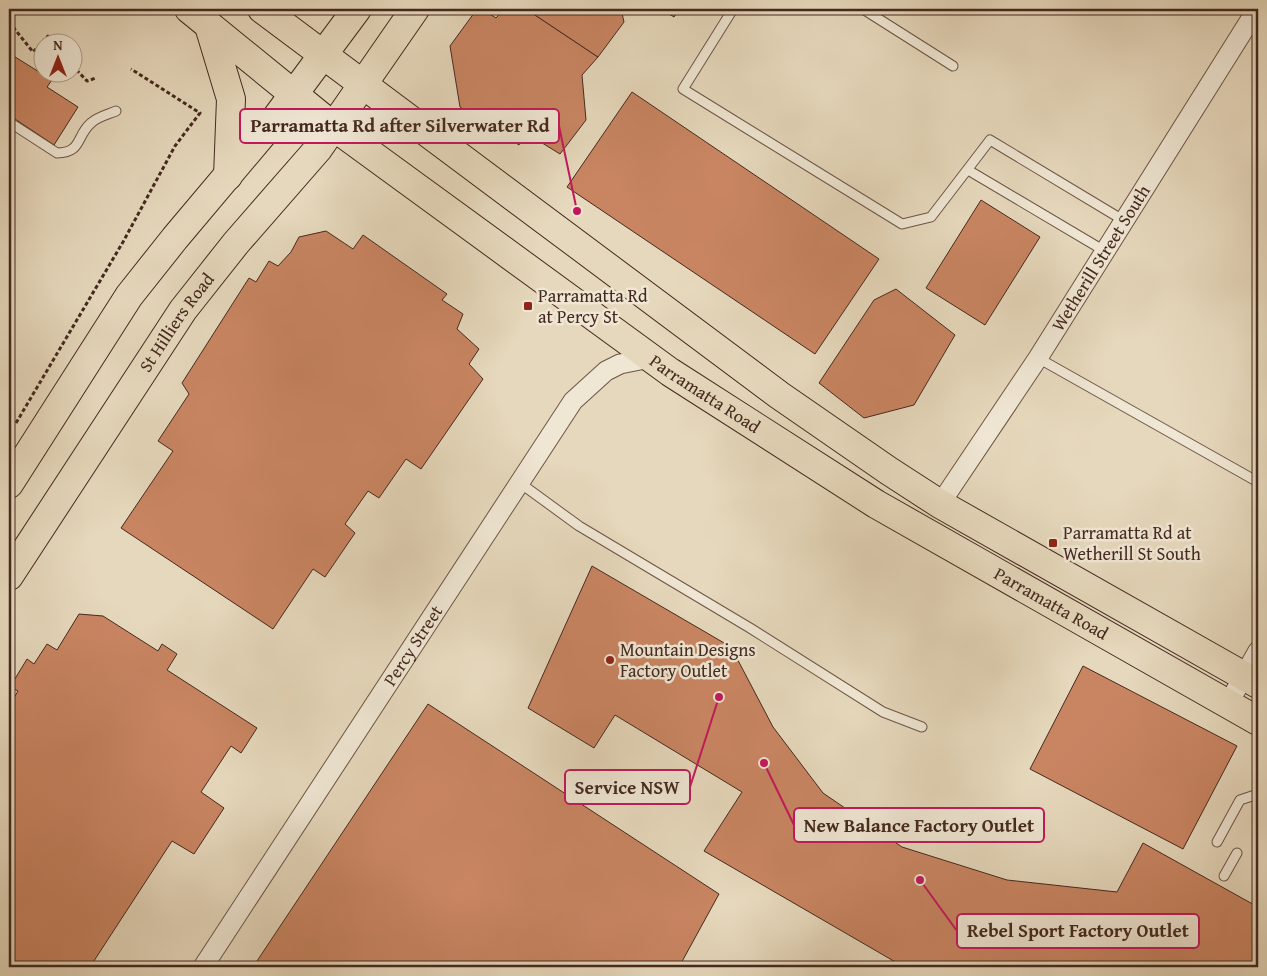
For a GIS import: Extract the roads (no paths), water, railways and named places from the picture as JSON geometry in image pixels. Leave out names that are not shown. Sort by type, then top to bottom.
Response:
[{"type":"highway","name":"Parramatta Road","points":[[262,9],[779,395],[940,504],[1251,680]]},
{"type":"highway","points":[[9,484],[129,296],[294,94],[324,56],[356,9]]},
{"type":"highway","name":"St Hilliers Road","points":[[9,576],[183,310],[334,127],[416,9]]},
{"type":"highway","name":"Parramatta Road","points":[[199,17],[334,127],[650,358],[734,414],[876,504],[1258,720]]},
{"type":"highway","points":[[199,17],[231,99],[228,176]]},
{"type":"street","name":"Wetherill Street South","points":[[940,504],[1038,358],[1103,250],[1256,16]]},
{"type":"street","name":"Percy Street","points":[[203,967],[573,401],[612,368],[650,358]]},
{"type":"street","points":[[1228,704],[1251,680],[1258,651]]},
{"type":"lane","points":[[733,9],[683,89],[902,224],[931,218],[990,140],[1123,220]]},
{"type":"lane","points":[[863,9],[954,66]]},
{"type":"lane","points":[[9,122],[57,153],[66,153],[73,150],[91,123],[116,111]]},
{"type":"lane","points":[[968,170],[1103,250]]},
{"type":"lane","points":[[1038,358],[1258,482]]},
{"type":"lane","points":[[520,483],[579,526],[750,628],[883,712],[922,727]]},
{"type":"lane","points":[[1217,842],[1240,800],[1258,794]]},
{"type":"lane","points":[[1224,876],[1237,853]]},
{"type":"place","name":"Parramatta Rd after Silverwater Rd","points":[[577,211]]},
{"type":"place","name":"Parramatta Rd at Percy St","points":[[528,306]]},
{"type":"place","name":"Parramatta Rd at Wetherill St South","points":[[1053,543]]},
{"type":"place","name":"Mountain Designs Factory Outlet","points":[[610,660]]},
{"type":"place","name":"Service NSW","points":[[719,697]]},
{"type":"place","name":"New Balance Factory Outlet","points":[[764,763]]},
{"type":"place","name":"Rebel Sport Factory Outlet","points":[[920,880]]}]
